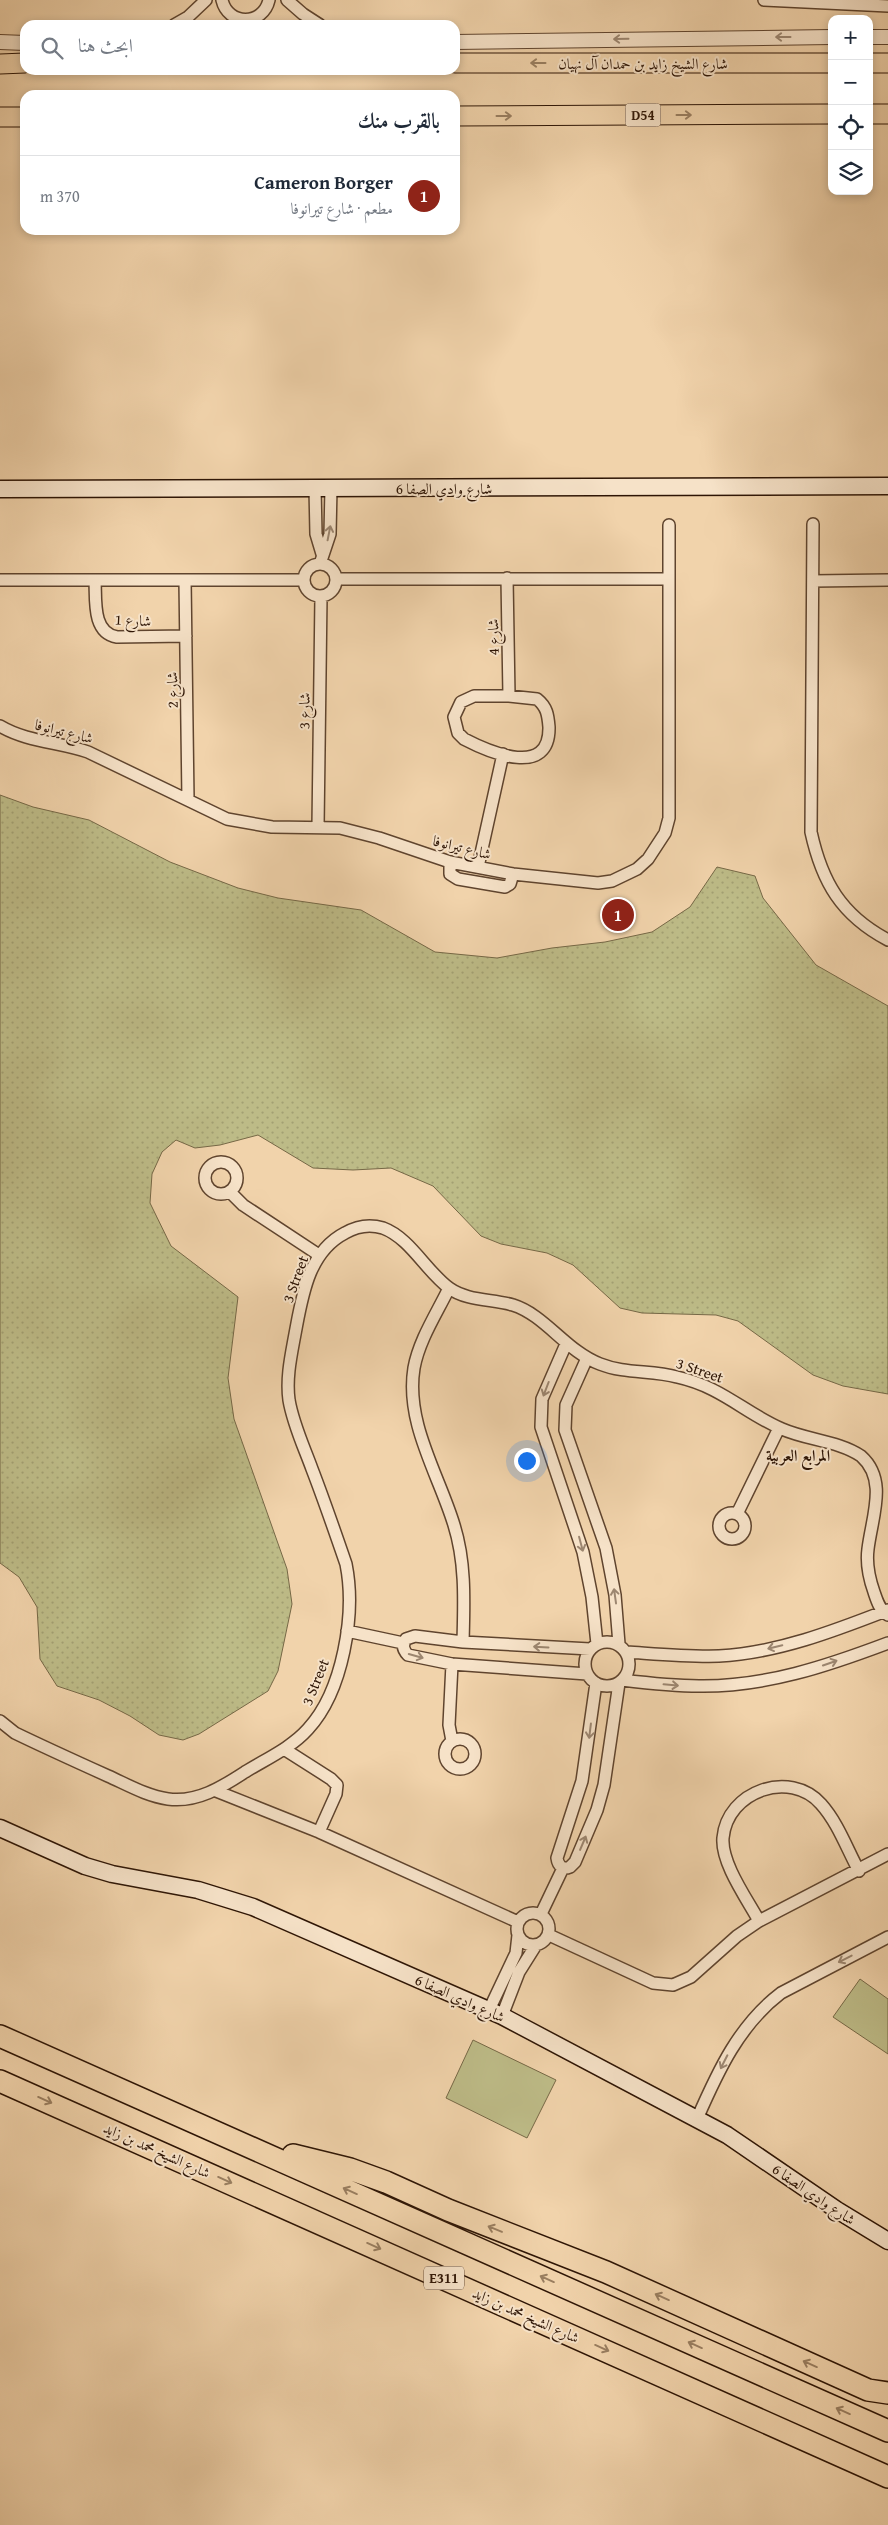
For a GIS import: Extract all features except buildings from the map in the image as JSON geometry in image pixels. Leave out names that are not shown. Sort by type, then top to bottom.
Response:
[{"type":"highway","name":"E311","points":[[0,2036],[888,2431]]},
{"type":"highway","name":"شارع الشيخ محمد بن زايد","points":[[0,2080],[888,2477]]},
{"type":"highway","points":[[237,2141],[350,2169],[374,2178],[448,2210],[606,2272],[868,2390],[888,2393]]},
{"type":"main road","name":"شارع الشيخ زايد بن حمدان آل نهيان","points":[[460,63],[828,63]]},
{"type":"main road","points":[[873,63],[888,63]]},
{"type":"main road","points":[[0,64],[20,64]]},
{"type":"main road","name":"D54","points":[[460,116],[828,114]]},
{"type":"main road","points":[[873,114],[888,114]]},
{"type":"main road","points":[[0,117],[20,117]]},
{"type":"main road","name":"شارع وادي الصفا 6","points":[[0,489],[888,486]]},
{"type":"main road","name":"شارع وادي الصفا 6","points":[[0,1828],[94,1869],[198,1890],[253,1906],[496,2013],[697,2119],[747,2148],[821,2200],[888,2241]]},
{"type":"street","points":[[183,20],[206,0]]},
{"type":"street","points":[[222,0],[229,14],[244,20],[259,16],[266,8],[269,0]]},
{"type":"street","points":[[287,0],[312,20]]},
{"type":"street","points":[[764,0],[888,6]]},
{"type":"street","points":[[460,42],[828,37]]},
{"type":"street","points":[[873,37],[888,37]]},
{"type":"street","points":[[460,38],[484,42]]},
{"type":"street","points":[[0,42],[20,43]]},
{"type":"street","points":[[303,580],[308,592],[321,596],[332,590],[336,579],[331,568],[320,555],[315,488]]},
{"type":"street","points":[[303,580],[310,567],[320,555],[330,534],[331,488]]},
{"type":"street","points":[[316,510],[331,510]]},
{"type":"street","points":[[813,524],[811,832],[817,861],[830,889],[848,913],[888,940]]},
{"type":"street","name":"شارع تيرانوفا","points":[[0,726],[24,737],[70,746],[88,752],[227,819],[249,824],[287,827],[318,826],[362,833],[450,862],[513,874],[598,884],[612,881],[637,869],[658,847],[665,833],[670,803],[669,525]]},
{"type":"street","name":"شارع 4","points":[[506,578],[509,696]]},
{"type":"street","points":[[336,579],[668,579]]},
{"type":"street","points":[[0,580],[303,580]]},
{"type":"street","name":"شارع 1","points":[[95,580],[98,620],[106,634],[117,637],[186,636]]},
{"type":"street","name":"شارع 2","points":[[185,580],[188,800]]},
{"type":"street","points":[[813,581],[888,580]]},
{"type":"street","name":"شارع 3","points":[[318,826],[321,596]]},
{"type":"street","points":[[531,697],[542,704],[548,716],[549,738],[544,751],[532,757],[503,754],[464,739],[458,733],[454,716],[456,708],[466,698],[531,697]]},
{"type":"street","points":[[478,867],[503,754]]},
{"type":"street","points":[[450,862],[450,874],[458,879],[505,887],[512,882],[513,874]]},
{"type":"street","points":[[230,1192],[243,1205],[319,1255]]},
{"type":"street","name":"3 Street","points":[[0,1721],[15,1733],[155,1797],[170,1800],[187,1799],[216,1791],[284,1749],[308,1729],[324,1705],[337,1670],[347,1631],[351,1598],[346,1564],[292,1412],[288,1384],[302,1300],[310,1273],[319,1255],[338,1236],[364,1226],[374,1226],[394,1234],[449,1288],[466,1296],[513,1305],[525,1311],[566,1344],[587,1358],[617,1369],[654,1372],[698,1382],[719,1391],[779,1428],[849,1450],[867,1461],[874,1469],[878,1478],[880,1497],[870,1535],[867,1567],[886,1613]]},
{"type":"street","points":[[449,1288],[416,1357],[414,1384],[416,1412],[424,1446],[459,1542],[464,1580],[463,1642]]},
{"type":"street","points":[[566,1344],[542,1399],[541,1427],[583,1552],[592,1597],[593,1646],[585,1661],[587,1674],[596,1683],[607,1686],[620,1682],[700,1686],[764,1681],[820,1667],[887,1644]]},
{"type":"street","points":[[563,1868],[570,1867],[576,1862],[599,1804],[609,1760],[620,1682],[630,1666],[623,1648],[606,1548],[565,1430],[566,1405],[587,1358]]},
{"type":"street","points":[[737,1514],[779,1428]]},
{"type":"street","points":[[403,1643],[406,1639],[415,1636],[463,1642],[593,1646],[604,1641],[623,1648],[697,1656],[743,1653],[812,1638],[886,1613]]},
{"type":"street","points":[[347,1631],[403,1643]]},
{"type":"street","points":[[403,1643],[405,1652],[408,1655],[452,1664],[587,1674]]},
{"type":"street","points":[[452,1664],[449,1725],[452,1741]]},
{"type":"street","points":[[563,1868],[560,1866],[557,1858],[584,1769],[596,1683]]},
{"type":"street","points":[[284,1749],[331,1779],[337,1785],[336,1794],[319,1832]]},
{"type":"street","points":[[759,1921],[731,1869],[726,1857],[723,1838],[728,1820],[738,1805],[752,1794],[769,1787],[788,1787],[806,1793],[821,1804],[859,1871]]},
{"type":"street","points":[[216,1791],[319,1832],[518,1922]]},
{"type":"street","points":[[549,1935],[653,1983],[673,1985],[691,1977],[737,1936],[759,1921],[859,1871],[888,1854]]},
{"type":"street","points":[[541,1914],[563,1868]]},
{"type":"street","points":[[496,2013],[500,1988],[519,1961],[549,1935],[550,1925],[541,1914],[530,1912],[518,1922]]},
{"type":"street","points":[[496,2013],[512,1994],[519,1961],[518,1922]]},
{"type":"street","points":[[518,1935],[526,1943],[536,1945]]},
{"type":"street","points":[[697,2119],[731,2048],[752,2018],[766,2004],[781,1993],[888,1937]]},
{"type":"street","points":[[500,1988],[512,1994]]},
{"type":"shaded area","points":[[0,795],[33,807],[89,820],[170,862],[238,888],[278,898],[361,910],[435,952],[497,958],[552,948],[605,942],[652,932],[690,907],[717,867],[755,876],[763,898],[816,965],[888,1006],[888,1394],[843,1386],[813,1375],[738,1321],[716,1315],[642,1313],[620,1308],[573,1265],[547,1253],[501,1244],[481,1236],[433,1186],[391,1168],[353,1170],[313,1168],[258,1135],[220,1145],[195,1148],[176,1140],[162,1152],[152,1174],[150,1203],[171,1246],[238,1297],[228,1378],[234,1419],[287,1569],[292,1604],[278,1671],[268,1691],[199,1734],[183,1740],[159,1735],[130,1716],[99,1700],[57,1686],[40,1659],[37,1607],[19,1577],[0,1563]]},
{"type":"shaded area","points":[[860,1979],[888,1999],[888,2054],[833,2017]]},
{"type":"shaded area","points":[[473,2040],[556,2080],[527,2138],[446,2098]]},
{"type":"place","name":"Cameron Borger","points":[[618,915]]},
{"type":"district","name":"المرابع العربية","points":[[798,1455]]}]
